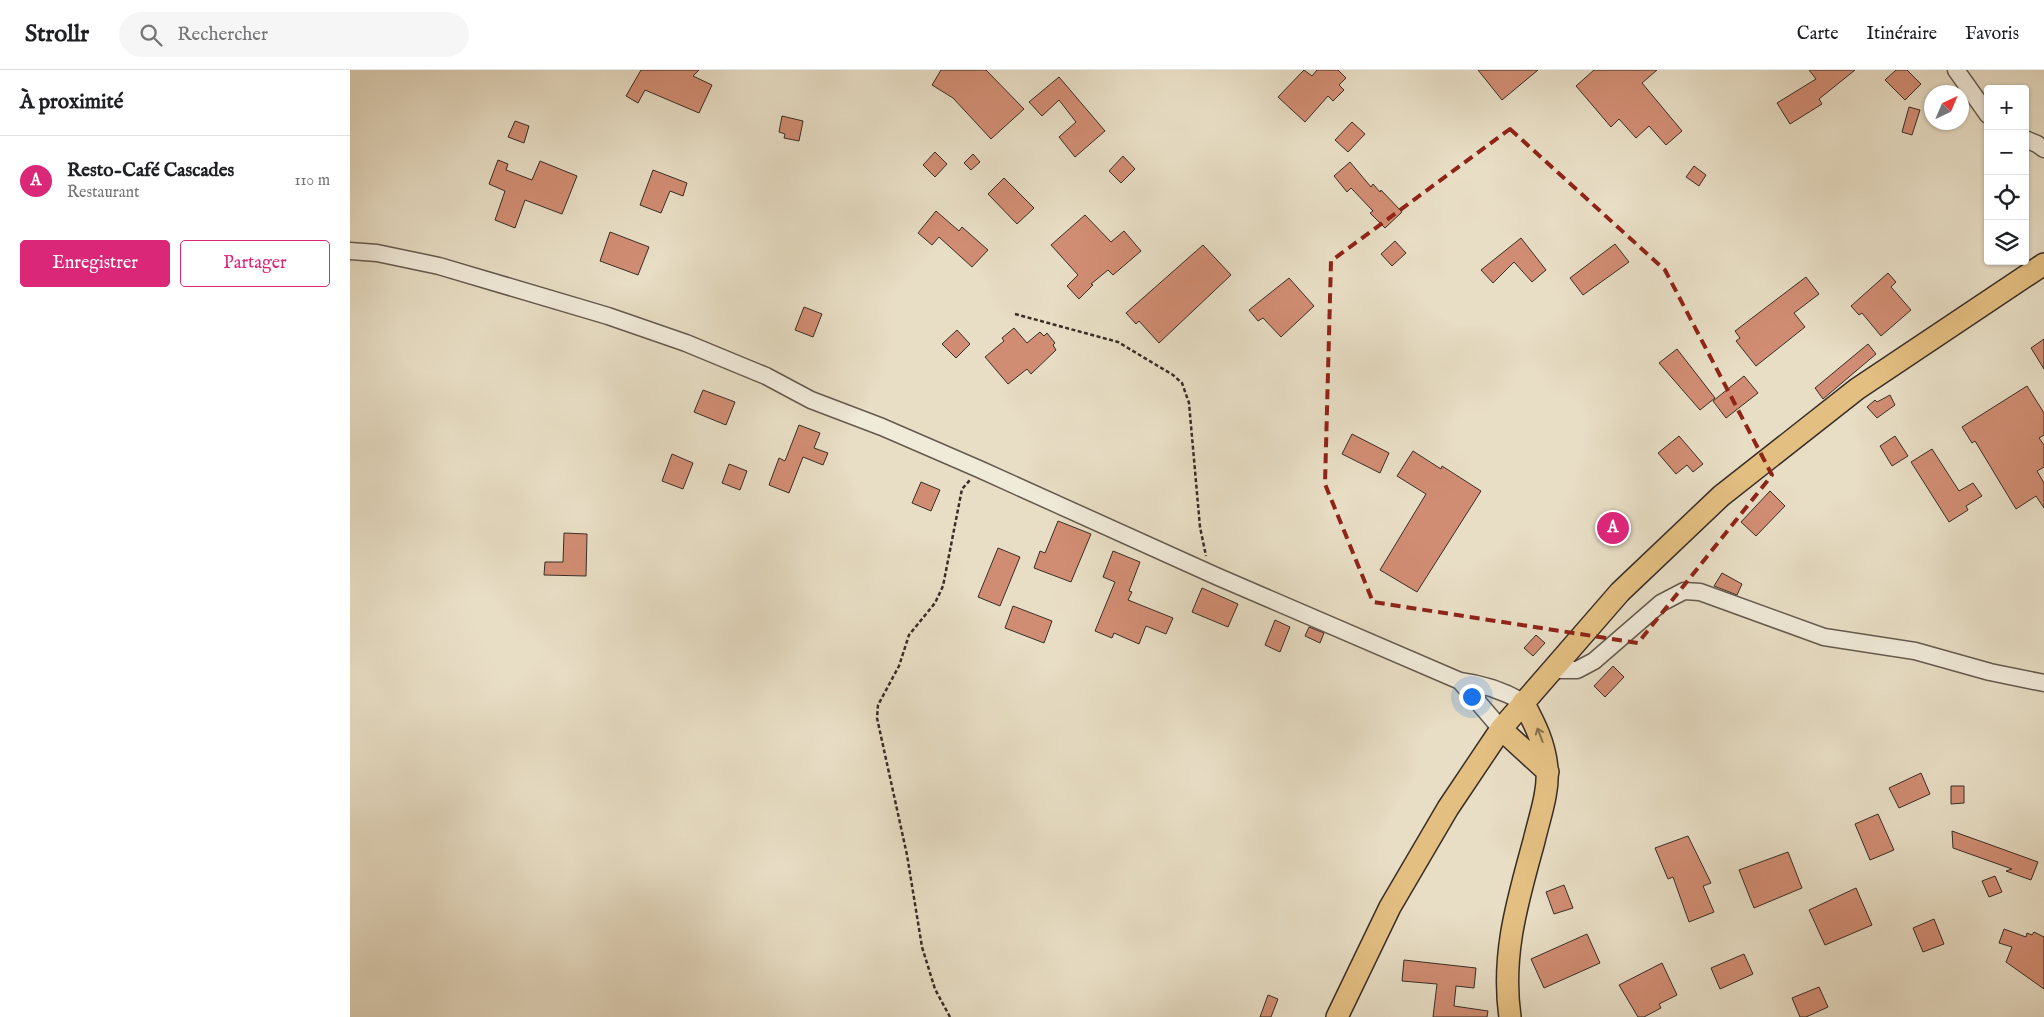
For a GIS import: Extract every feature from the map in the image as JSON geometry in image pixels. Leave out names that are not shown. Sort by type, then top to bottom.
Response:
[{"type":"main road","points":[[1337,1017],[1390,907],[1448,808],[1501,729],[1620,592],[1721,496],[1857,389],[2044,264]]},
{"type":"main road","points":[[1510,1017],[1508,965],[1512,923],[1543,806],[1548,772],[1544,748],[1535,724],[1523,702]]},
{"type":"main road","points":[[1501,729],[1548,772]]},
{"type":"street","points":[[1956,70],[1984,109]]},
{"type":"street","points":[[2029,141],[2044,149]]},
{"type":"street","points":[[350,251],[377,253],[439,266],[608,316],[686,343],[766,376],[811,400],[882,427],[1216,576],[1460,681],[1483,684],[1504,691],[1523,702]]},
{"type":"street","points":[[1553,670],[1577,670],[1594,661],[1661,603],[1684,591],[1700,592],[1824,637],[1915,651],[1990,672],[2044,683]]},
{"type":"street","points":[[1460,681],[1501,729]]},
{"type":"path","points":[[1015,314],[1118,342],[1173,375],[1182,383],[1189,403],[1200,527],[1205,555],[1216,576]]},
{"type":"path","points":[[950,1017],[935,989],[922,947],[907,855],[877,711],[878,705],[899,666],[909,635],[935,603],[943,586],[962,489],[979,469]]},
{"type":"highlighted area","points":[[1510,129],[1665,270],[1772,475],[1638,643],[1373,602],[1325,484],[1331,261]]},
{"type":"building","points":[[641,70],[699,70],[693,76],[712,85],[699,113],[645,90],[638,103],[626,96]]},
{"type":"building","points":[[941,70],[986,70],[1024,109],[991,139],[953,98],[932,85]]},
{"type":"building","points":[[1304,70],[1312,76],[1317,70],[1338,70],[1346,78],[1339,85],[1344,90],[1333,101],[1328,96],[1305,122],[1278,97]]},
{"type":"building","points":[[1478,70],[1538,70],[1502,100]]},
{"type":"building","points":[[1594,70],[1657,70],[1642,83],[1682,131],[1666,145],[1649,126],[1636,138],[1619,119],[1611,127],[1576,86]]},
{"type":"building","points":[[1809,70],[1855,70],[1819,99],[1822,104],[1790,124],[1777,103],[1816,79]]},
{"type":"building","points":[[1896,70],[1907,70],[1921,84],[1905,100],[1885,80]]},
{"type":"building","points":[[1059,77],[1105,131],[1075,157],[1059,137],[1076,122],[1059,100],[1042,116],[1029,102]]},
{"type":"building","points":[[1909,107],[1920,110],[1912,135],[1902,132]]},
{"type":"building","points":[[782,116],[803,121],[799,141],[784,138],[785,134],[779,132]]},
{"type":"building","points":[[515,121],[529,126],[524,143],[508,137]]},
{"type":"building","points":[[1352,122],[1365,134],[1348,152],[1335,140]]},
{"type":"building","points":[[935,152],[947,164],[935,177],[923,165]]},
{"type":"building","points":[[973,154],[980,162],[971,170],[964,163]]},
{"type":"building","points":[[1123,156],[1135,169],[1121,183],[1109,171]]},
{"type":"building","points":[[498,160],[508,164],[506,170],[532,180],[540,161],[577,176],[562,214],[525,200],[515,228],[495,220],[505,191],[489,184]]},
{"type":"building","points":[[1350,162],[1371,187],[1373,184],[1380,192],[1381,190],[1402,212],[1385,228],[1370,213],[1373,211],[1351,188],[1347,192],[1334,176]]},
{"type":"building","points":[[1694,166],[1706,175],[1699,186],[1686,177]]},
{"type":"building","points":[[653,170],[687,183],[683,196],[670,191],[661,213],[640,205]]},
{"type":"building","points":[[1004,178],[1034,208],[1017,224],[988,194]]},
{"type":"building","points":[[936,211],[959,231],[962,227],[988,250],[972,267],[939,237],[932,245],[918,233]]},
{"type":"building","points":[[1085,215],[1111,242],[1124,231],[1141,251],[1113,275],[1108,270],[1091,284],[1093,285],[1079,299],[1067,286],[1078,275],[1051,245]]},
{"type":"building","points":[[610,232],[649,247],[638,275],[600,261]]},
{"type":"building","points":[[1521,238],[1546,270],[1532,282],[1514,262],[1493,283],[1481,270]]},
{"type":"building","points":[[1395,241],[1406,253],[1392,266],[1381,254]]},
{"type":"building","points":[[1615,244],[1629,262],[1583,295],[1570,278]]},
{"type":"building","points":[[1203,245],[1231,275],[1159,343],[1139,321],[1136,324],[1126,313]]},
{"type":"building","points":[[1888,273],[1896,282],[1891,287],[1911,310],[1881,336],[1862,313],[1859,315],[1851,306]]},
{"type":"building","points":[[1806,277],[1819,294],[1794,313],[1805,327],[1756,366],[1736,341],[1740,338],[1735,331]]},
{"type":"building","points":[[1289,278],[1314,306],[1281,337],[1263,318],[1258,321],[1249,310]]},
{"type":"building","points":[[804,307],[822,314],[813,337],[795,330]]},
{"type":"building","points":[[1014,328],[1027,343],[1040,332],[1044,336],[1047,333],[1055,343],[1053,345],[1056,350],[1031,374],[1027,369],[1008,384],[985,357],[1004,341],[1002,338]]},
{"type":"building","points":[[957,330],[970,344],[956,358],[942,344]]},
{"type":"building","points":[[2044,339],[2044,369],[2031,348]]},
{"type":"building","points":[[1868,344],[1876,354],[1823,399],[1815,388]]},
{"type":"building","points":[[1677,349],[1715,398],[1700,410],[1659,363]]},
{"type":"building","points":[[1744,376],[1758,393],[1726,418],[1713,401]]},
{"type":"building","points":[[2027,386],[2044,413],[2044,435],[2039,438],[2044,445],[2044,467],[2037,471],[2044,483],[2044,508],[2036,496],[2016,509],[1975,441],[1972,443],[1962,427]]},
{"type":"building","points":[[703,390],[735,402],[726,425],[694,412]]},
{"type":"building","points":[[1890,395],[1895,405],[1877,418],[1867,407],[1875,400],[1877,402]]},
{"type":"building","points":[[799,425],[820,433],[814,448],[828,453],[823,465],[803,457],[789,493],[769,485],[779,458],[785,461]]},
{"type":"building","points":[[1352,434],[1389,453],[1380,473],[1342,454]]},
{"type":"building","points":[[1679,436],[1703,464],[1693,472],[1687,465],[1676,474],[1658,453]]},
{"type":"building","points":[[1895,436],[1908,456],[1892,466],[1880,446]]},
{"type":"building","points":[[1932,449],[1959,491],[1973,483],[1982,496],[1966,506],[1968,510],[1949,522],[1911,462]]},
{"type":"building","points":[[1413,451],[1441,469],[1442,466],[1481,491],[1417,592],[1380,570],[1426,494],[1397,476]]},
{"type":"building","points":[[672,454],[693,463],[683,489],[662,481]]},
{"type":"building","points":[[729,464],[747,471],[740,490],[722,483]]},
{"type":"building","points":[[921,482],[940,490],[931,511],[912,503]]},
{"type":"building","points":[[1770,491],[1785,506],[1756,536],[1741,522]]},
{"type":"building","points":[[1058,521],[1091,534],[1071,582],[1034,568],[1040,551],[1045,553]]},
{"type":"building","points":[[564,533],[587,534],[586,576],[544,575],[545,562],[563,562]]},
{"type":"building","points":[[998,548],[1020,557],[1000,606],[978,597]]},
{"type":"building","points":[[1113,551],[1140,562],[1129,591],[1132,592],[1128,600],[1173,618],[1166,634],[1146,626],[1139,644],[1114,633],[1112,638],[1095,631],[1115,582],[1103,577]]},
{"type":"building","points":[[1722,573],[1742,584],[1737,595],[1714,586]]},
{"type":"building","points":[[1202,588],[1238,604],[1228,627],[1192,612]]},
{"type":"building","points":[[1013,606],[1052,621],[1044,643],[1005,628]]},
{"type":"building","points":[[1275,620],[1290,627],[1280,652],[1265,645]]},
{"type":"building","points":[[1309,627],[1324,633],[1320,643],[1305,636]]},
{"type":"building","points":[[1536,635],[1545,643],[1533,656],[1524,648]]},
{"type":"building","points":[[1613,666],[1624,677],[1605,697],[1594,686]]},
{"type":"building","points":[[1921,773],[1930,794],[1899,808],[1889,788]]},
{"type":"building","points":[[1951,786],[1964,786],[1964,803],[1951,804]]},
{"type":"building","points":[[1878,814],[1894,850],[1870,860],[1855,824]]},
{"type":"building","points":[[1952,831],[2038,862],[2031,880],[2006,871],[2012,869],[1953,848]]},
{"type":"building","points":[[1688,836],[1711,883],[1703,886],[1714,912],[1689,922],[1673,877],[1668,879],[1655,848]]},
{"type":"building","points":[[1788,852],[1802,888],[1754,908],[1739,870]]},
{"type":"building","points":[[1995,876],[2002,892],[1989,897],[1982,881]]},
{"type":"building","points":[[1564,885],[1573,908],[1554,914],[1546,892]]},
{"type":"building","points":[[1856,888],[1872,925],[1825,945],[1809,910]]},
{"type":"building","points":[[1934,919],[1944,944],[1923,952],[1913,928]]},
{"type":"building","points":[[2004,929],[2026,937],[2027,933],[2032,935],[2034,932],[2044,937],[2044,989],[2006,962],[2012,947],[1999,943]]},
{"type":"building","points":[[1587,934],[1600,963],[1544,988],[1531,959]]},
{"type":"building","points":[[1744,954],[1753,974],[1720,989],[1711,968]]},
{"type":"building","points":[[1404,960],[1476,968],[1474,988],[1456,986],[1454,1006],[1488,1011],[1487,1017],[1433,1017],[1437,984],[1402,981]]},
{"type":"building","points":[[1662,963],[1677,995],[1659,1004],[1661,1008],[1644,1017],[1638,1017],[1619,985]]},
{"type":"building","points":[[1819,987],[1828,1007],[1806,1017],[1800,1017],[1792,998]]},
{"type":"building","points":[[1268,995],[1278,999],[1271,1017],[1260,1017]]},
{"type":"place","name":"Resto-Café Cascades","points":[[1613,528]]}]
